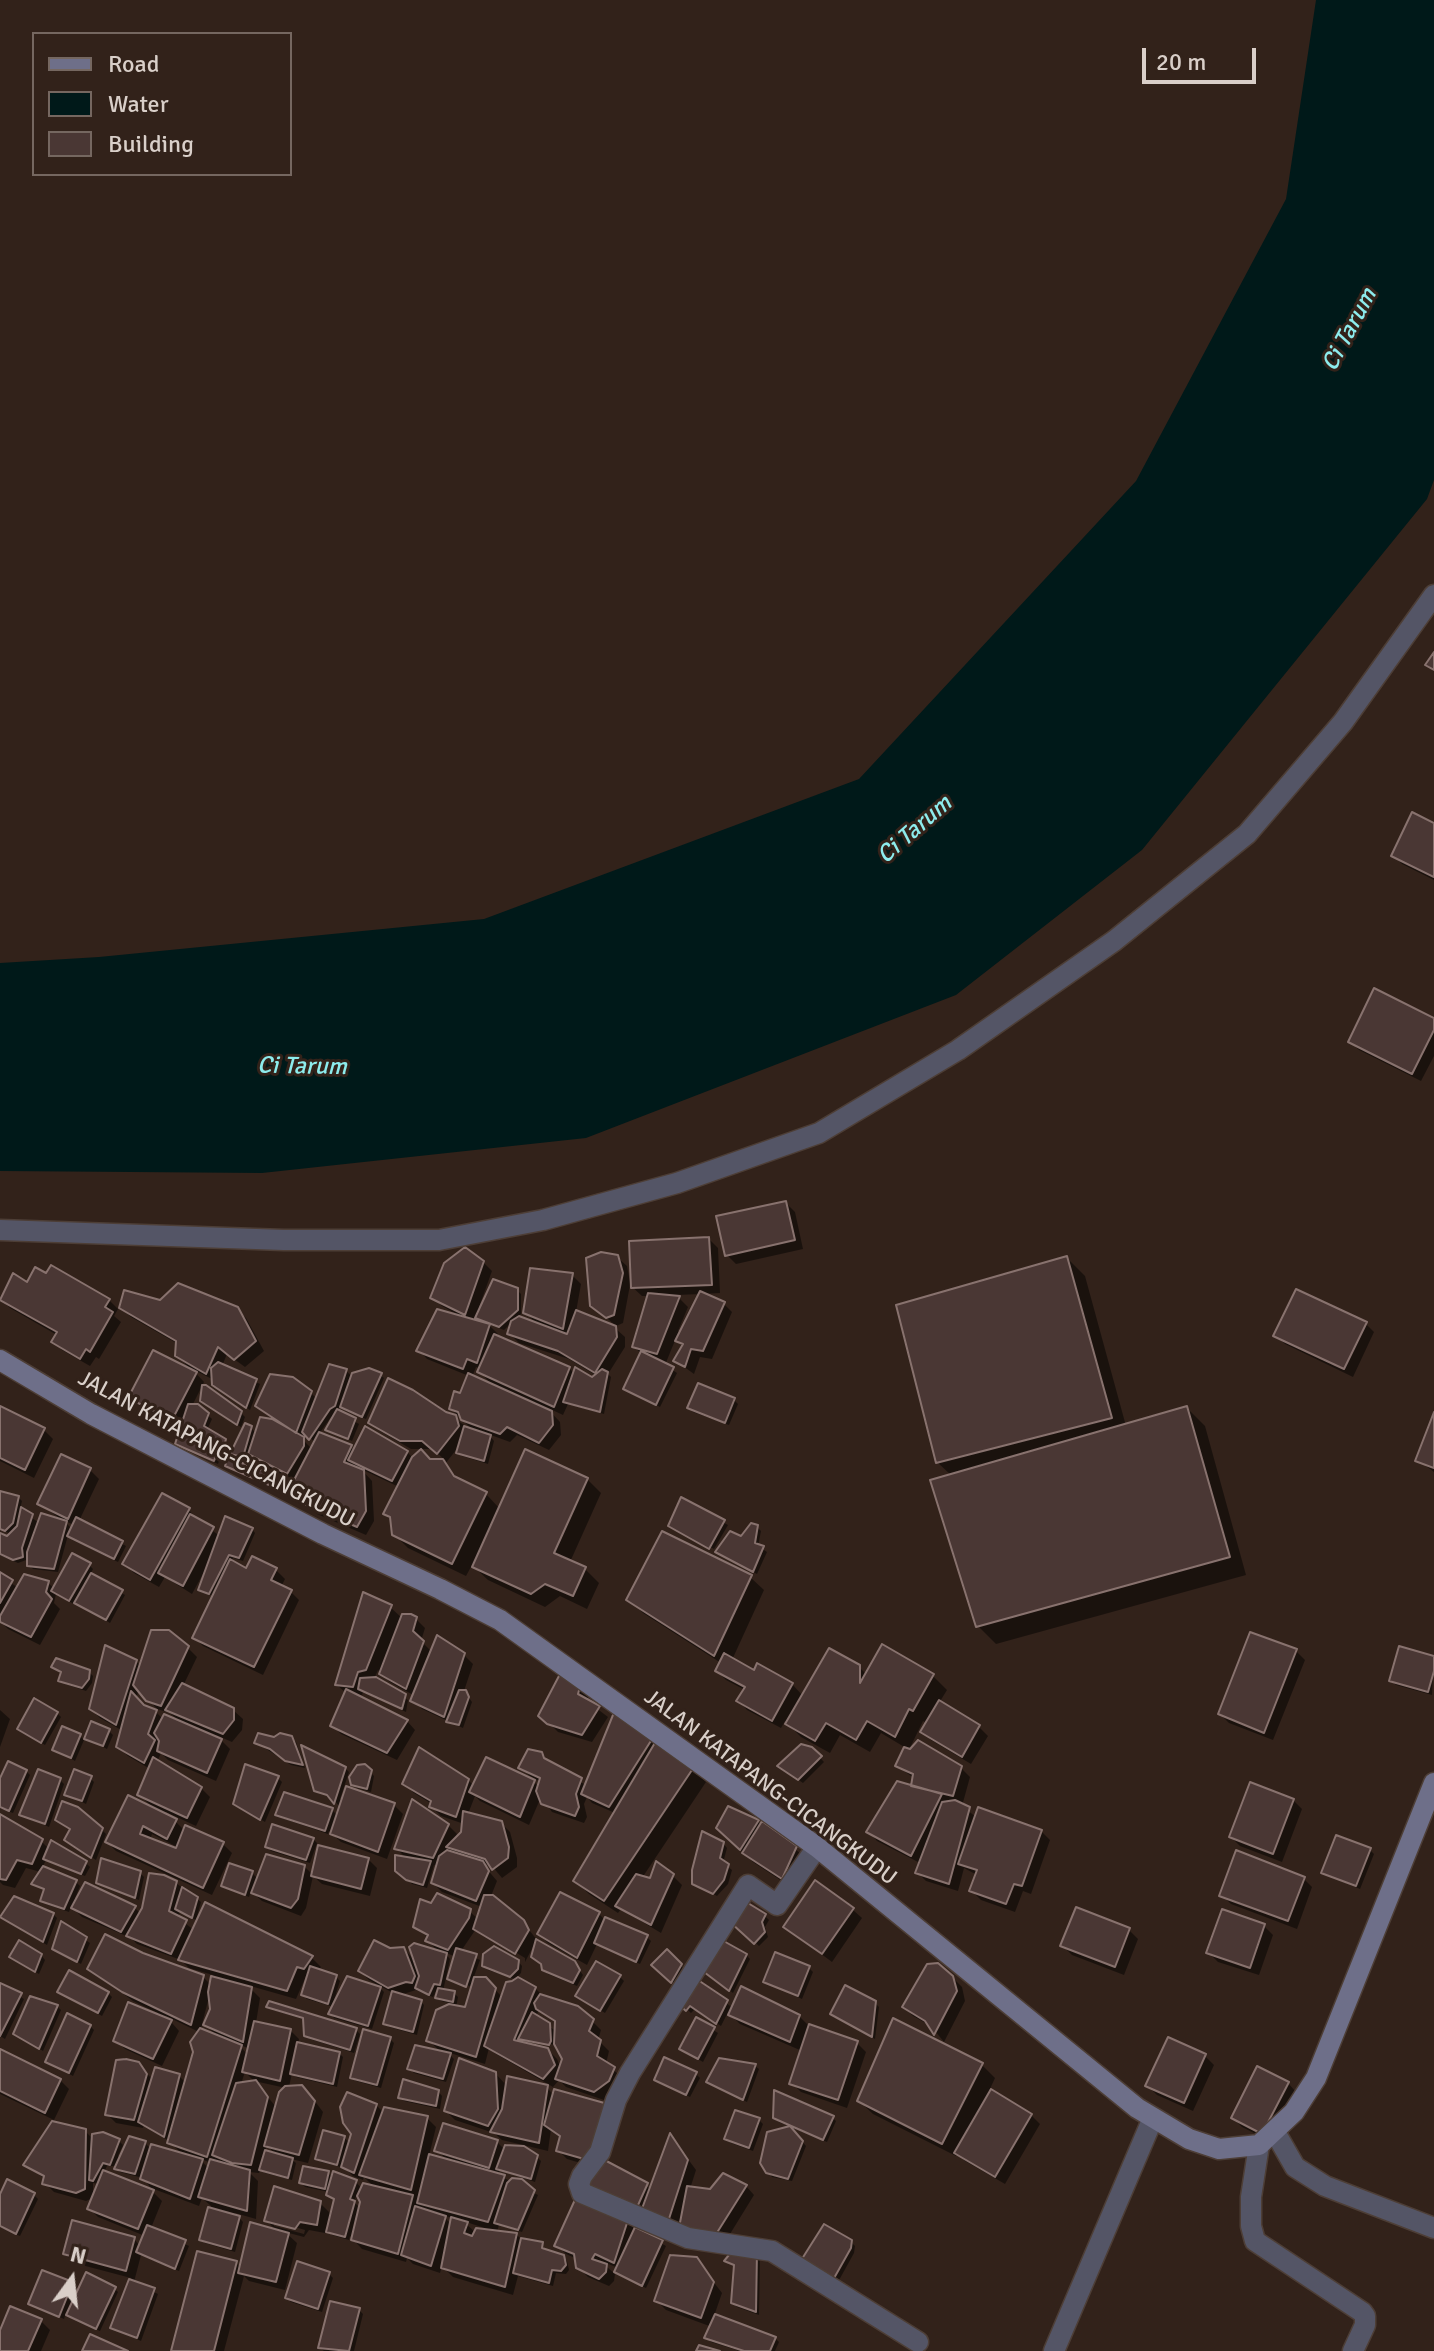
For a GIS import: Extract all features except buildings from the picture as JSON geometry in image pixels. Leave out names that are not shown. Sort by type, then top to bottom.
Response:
[{"type":"street","points":[[0,1230],[284,1240],[439,1240],[543,1220],[677,1183],[819,1133],[971,1041],[1114,941],[1247,834],[1343,722],[1434,595]]},
{"type":"street","name":"JALAN KATAPANG-CICANGKUDU","points":[[0,1360],[91,1414],[323,1534],[500,1620],[817,1847],[1085,2068],[1153,2118],[1189,2139],[1219,2149],[1267,2138]]},
{"type":"street","points":[[1353,2351],[1365,2325],[1365,2316],[1255,2241],[1251,2226],[1251,2197],[1267,2138],[1294,2112],[1316,2078],[1434,1783]]},
{"type":"street","points":[[817,1847],[777,1905],[748,1885],[630,2073],[616,2100],[600,2152],[579,2184],[582,2193],[688,2238],[772,2251],[918,2342]]},
{"type":"street","points":[[1054,2351],[1153,2118]]},
{"type":"street","points":[[1267,2138],[1295,2167],[1325,2186],[1434,2228]]},
{"type":"water","name":"Ci Tarum","points":[[1316,0],[1434,0],[1434,480],[1427,499],[1142,850],[956,995],[586,1138],[262,1173],[0,1171],[0,963],[99,957],[484,919],[859,779],[1136,481],[1286,199]]}]
